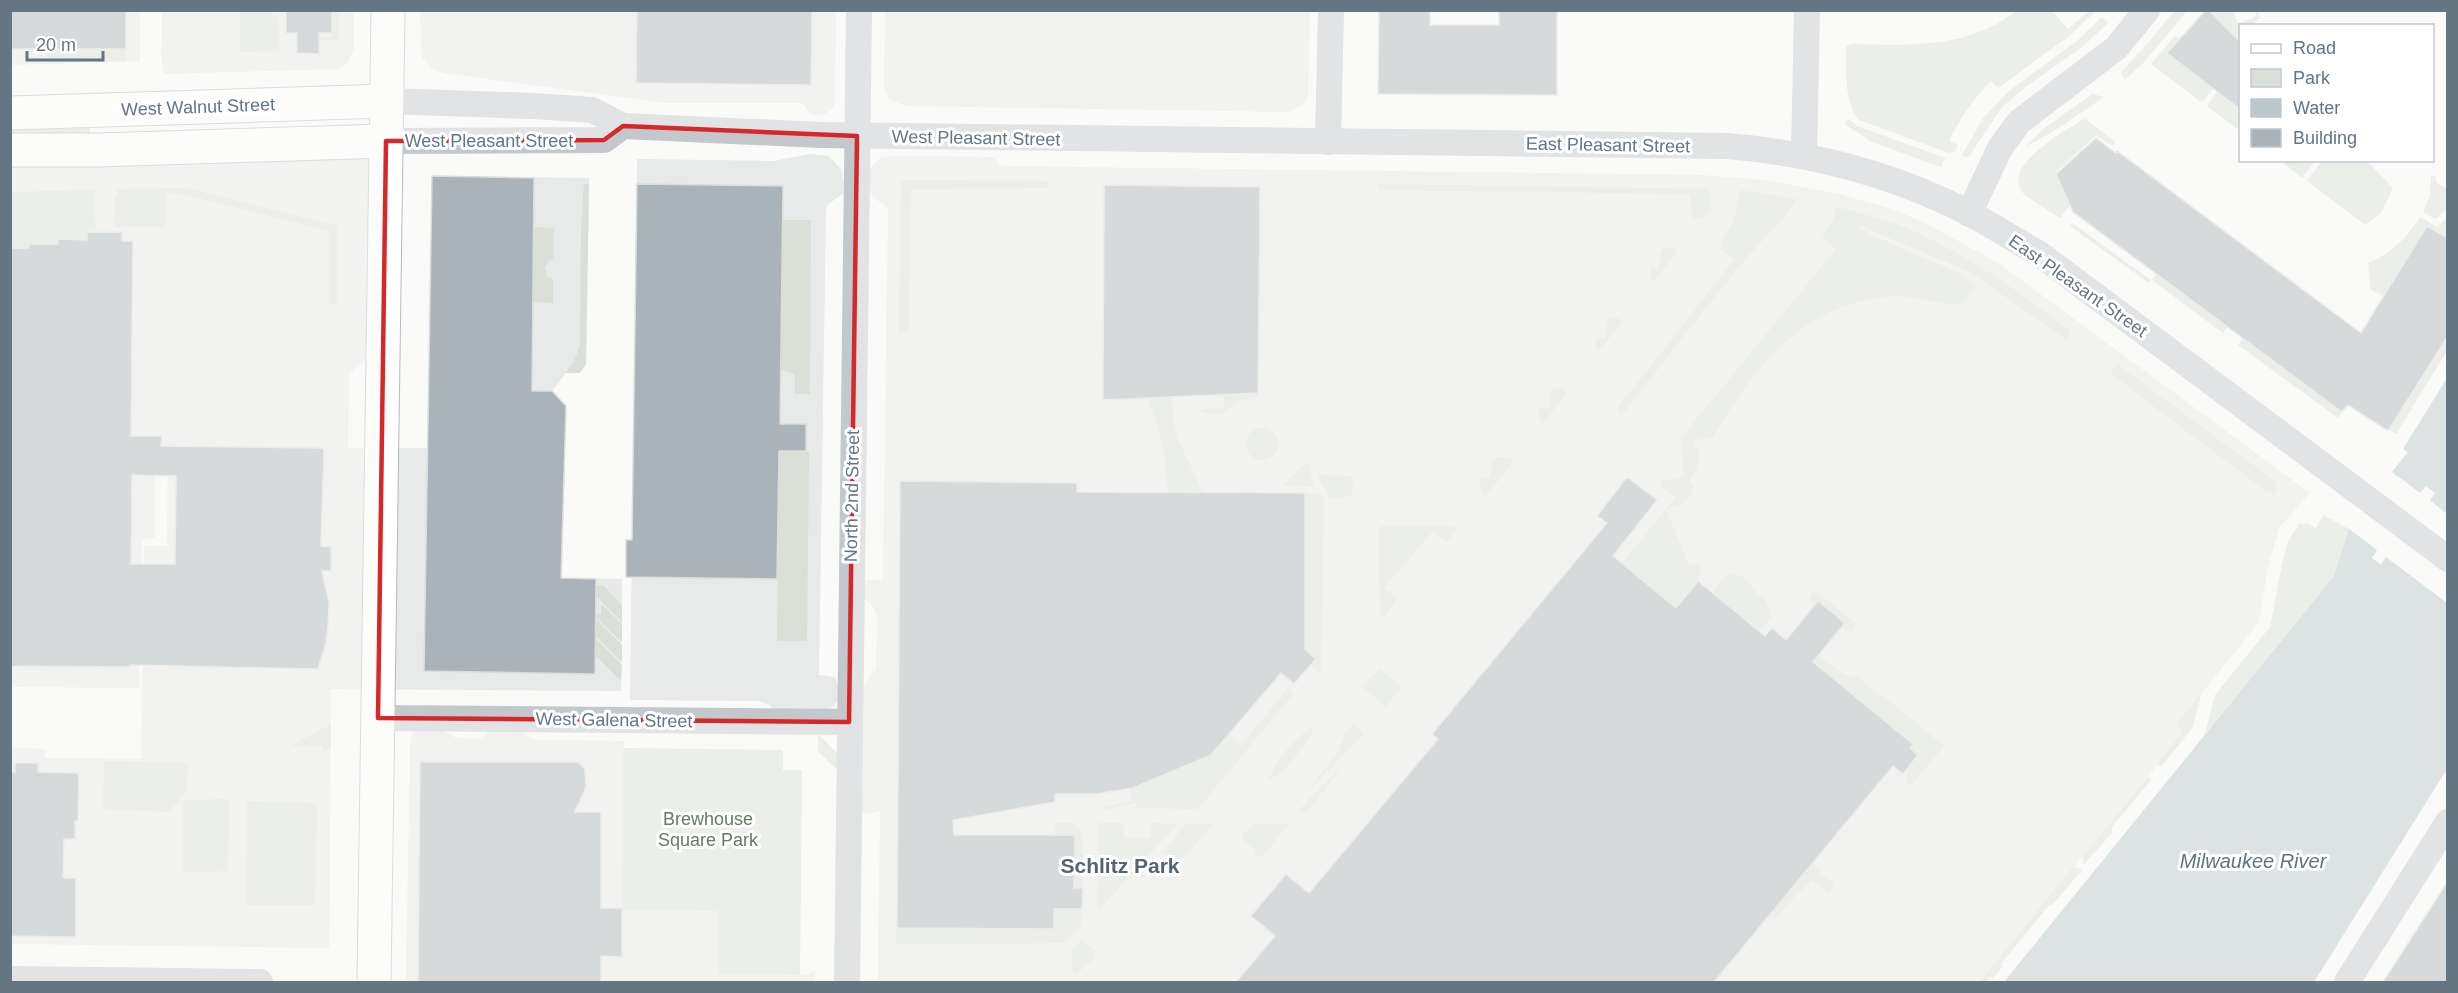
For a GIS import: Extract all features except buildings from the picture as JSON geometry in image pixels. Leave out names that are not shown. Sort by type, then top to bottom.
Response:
[{"type":"main road","points":[[374,982],[388,10]]},
{"type":"main road","name":"West Walnut Street","points":[[10,113],[386,101]]},
{"type":"main road","points":[[10,150],[98,150],[386,141]]},
{"type":"street","name":"North 2nd Street","points":[[847,982],[859,10]]},
{"type":"street","points":[[1328,141],[1331,10]]},
{"type":"street","points":[[1804,155],[1807,10]]},
{"type":"street","points":[[1969,214],[2000,148],[2019,122],[2116,48],[2147,10]]},
{"type":"street","name":"West Pleasant Street","points":[[386,101],[534,105],[592,110],[623,126],[857,136],[1328,141]]},
{"type":"street","name":"West Pleasant Street","points":[[386,141],[604,140],[623,126]]},
{"type":"street","name":"East Pleasant Street","points":[[1328,141],[1727,146],[1804,155],[1882,176],[1920,190],[1969,214],[2041,255],[2448,559]]},
{"type":"street","name":"West Galena Street","points":[[378,718],[849,722]]},
{"type":"street","points":[[2347,982],[2448,822]]},
{"type":"street","points":[[10,979],[260,982]]},
{"type":"highlighted area","points":[[623,126],[857,136],[849,722],[378,718],[386,141],[604,140]]},
{"type":"shaded area","points":[[10,11],[140,11],[140,61],[11,65]]},
{"type":"shaded area","points":[[162,11],[354,11],[354,48],[348,62],[335,69],[165,74],[161,59]]},
{"type":"shaded area","points":[[420,11],[836,11],[835,103],[832,109],[824,115],[811,114],[802,103],[666,103],[444,73],[434,70],[422,58]]},
{"type":"shaded area","points":[[885,11],[1310,11],[1308,98],[1303,105],[1289,112],[905,106],[889,99],[884,86]]},
{"type":"shaded area","points":[[810,154],[829,156],[841,169],[844,184],[843,194],[828,204],[826,208],[819,675],[835,677],[838,686],[838,701],[829,710],[775,710],[759,701],[630,700],[632,549],[626,548],[626,540],[632,540],[637,159],[773,161]]},
{"type":"shaded area","points":[[366,157],[370,159],[368,357],[349,374],[348,448],[428,448],[432,176],[589,178],[586,364],[580,373],[566,373],[552,391],[566,406],[562,578],[622,579],[621,691],[331,689],[329,948],[11,944],[11,748],[45,749],[45,758],[141,759],[144,546],[167,546],[168,446],[161,446],[161,476],[155,476],[155,538],[142,539],[139,688],[11,687],[10,164]]},
{"type":"shaded area","points":[[881,157],[993,157],[1002,166],[1701,175],[1765,180],[1839,194],[1889,208],[1923,222],[1997,262],[2310,493],[2279,528],[2268,567],[2259,622],[2176,725],[2183,731],[2148,777],[1979,982],[878,982],[880,811],[866,814],[861,812],[863,686],[876,669],[877,617],[874,608],[863,596],[865,581],[883,579],[888,214],[887,207],[873,197],[869,190],[869,169]]},
{"type":"shaded area","points":[[419,729],[443,731],[456,738],[480,739],[490,730],[521,730],[534,740],[624,741],[622,910],[718,911],[718,974],[805,975],[815,971],[815,982],[406,982],[410,745],[412,734]]},
{"type":"green space","points":[[2018,10],[2056,11],[2054,13],[2068,29],[2089,11],[2095,12],[2069,36],[1998,88],[1991,81],[1962,117],[1953,133],[1949,141],[1958,145],[1955,151],[1949,153],[1859,120],[1848,94],[1846,47],[1851,44],[1896,45],[1958,39],[1998,23]]},
{"type":"green space","points":[[2175,10],[2187,11],[2144,62],[2125,80],[2121,72]]},
{"type":"green space","points":[[240,11],[267,11],[279,18],[279,51],[240,52]]},
{"type":"green space","points":[[332,11],[339,11],[339,40],[319,40],[319,37],[332,37]]},
{"type":"green space","points":[[2209,11],[2233,11],[2238,24],[2257,16],[2255,11],[2258,11],[2260,18],[2253,24],[2239,24],[2239,42]]},
{"type":"green space","points":[[2102,17],[2108,23],[2082,47],[2002,107],[1968,158],[1962,155],[1983,118],[2009,91],[2077,41]]},
{"type":"green space","points":[[2175,36],[2180,39],[2167,53],[2213,88],[2202,103],[2151,64]]},
{"type":"green space","points":[[47,49],[126,49],[126,61],[47,63]]},
{"type":"green space","points":[[2217,92],[2239,109],[2239,130],[2207,106]]},
{"type":"green space","points":[[2092,94],[2104,97],[2026,147],[2043,129]]},
{"type":"green space","points":[[90,116],[90,135],[11,137],[10,129]]},
{"type":"green space","points":[[2085,118],[2115,142],[2112,146],[2096,135],[2056,172],[2070,205],[2060,218],[2026,196],[2019,185],[2020,174],[2026,162],[2037,151]]},
{"type":"green space","points":[[1849,119],[1857,126],[1945,158],[1941,167],[1872,142],[1846,125]]},
{"type":"green space","points":[[2284,162],[2314,162],[2302,178]]},
{"type":"green space","points":[[2321,162],[2368,162],[2393,188],[2381,213],[2365,225],[2307,181]]},
{"type":"green space","points":[[2431,176],[2436,176],[2436,182],[2447,189],[2447,209],[2436,219],[2423,212],[2430,196]]},
{"type":"green space","points":[[901,180],[1049,181],[1049,188],[911,189],[909,331],[899,335]]},
{"type":"green space","points":[[584,184],[589,184],[586,364],[580,373],[566,373],[580,345],[581,228]]},
{"type":"green space","points":[[1378,184],[1710,189],[1711,212],[1701,218],[1692,219],[1691,194],[1380,190]]},
{"type":"green space","points":[[187,188],[337,226],[337,304],[329,304],[329,231],[186,195],[169,193],[166,193],[166,227],[114,227],[115,196],[119,195],[117,189]]},
{"type":"green space","points":[[96,190],[93,194],[96,230],[88,230],[87,240],[59,239],[58,244],[30,244],[29,248],[11,248],[10,192]]},
{"type":"green space","points":[[1740,190],[1797,199],[1786,215],[1740,265],[1621,416],[1618,407],[1734,260],[1721,249],[1721,243],[1734,220]]},
{"type":"green space","points":[[1836,207],[1896,224],[1956,253],[2033,303],[2070,331],[2070,336],[2068,339],[2064,338],[1970,272],[1859,225],[1858,227],[1871,235],[1956,272],[1976,285],[1963,303],[1959,304],[1895,296],[1863,300],[1835,310],[1809,324],[1764,363],[1745,387],[1712,439],[1706,437],[1694,441],[1699,458],[1695,473],[1689,481],[1694,485],[1693,491],[1684,502],[1666,510],[1689,565],[1698,563],[1702,566],[1698,581],[1676,608],[1622,563],[1676,497],[1662,487],[1661,483],[1663,480],[1684,478],[1681,438],[1836,249],[1822,236],[1834,218]]},
{"type":"green space","points":[[2420,217],[2437,227],[2447,218],[2447,238],[2427,226],[2384,296],[2371,290],[2368,263],[2398,245]]},
{"type":"green space","points":[[782,220],[811,220],[810,394],[795,394],[795,375],[780,369]]},
{"type":"green space","points":[[2072,223],[2151,280],[2149,283],[2070,226]]},
{"type":"green space","points":[[533,227],[554,228],[553,259],[545,268],[547,276],[553,280],[553,303],[533,302]]},
{"type":"green space","points":[[1675,247],[1677,253],[1655,280],[1651,278],[1650,268],[1659,268],[1661,251]]},
{"type":"green space","points":[[2156,274],[2227,327],[2223,333],[2152,280]]},
{"type":"green space","points":[[1607,318],[1619,318],[1623,322],[1598,351],[1596,338],[1606,338]]},
{"type":"green space","points":[[2447,336],[2447,351],[2396,434],[2389,430]]},
{"type":"green space","points":[[2243,339],[2342,412],[2338,418],[2238,345]]},
{"type":"green space","points":[[2117,364],[2276,482],[2277,491],[2274,496],[2270,490],[2267,492],[2110,373]]},
{"type":"green space","points":[[1554,388],[1564,388],[1567,393],[1544,422],[1540,423],[1539,408],[1550,407],[1550,393]]},
{"type":"green space","points":[[1258,393],[1259,396],[1238,401],[1220,415],[1202,412],[1201,409],[1224,408],[1224,394]]},
{"type":"green space","points":[[1172,397],[1173,422],[1179,441],[1203,493],[1167,493],[1162,444],[1147,398]]},
{"type":"green space","points":[[1262,428],[1273,433],[1278,444],[1273,455],[1262,460],[1251,455],[1246,444],[1251,433]]},
{"type":"green space","points":[[779,451],[809,452],[807,641],[777,641]]},
{"type":"green space","points":[[1498,457],[1510,457],[1513,462],[1486,496],[1481,493],[1480,478],[1490,478],[1493,460]]},
{"type":"green space","points":[[1310,462],[1310,474],[1315,487],[1283,485],[1303,466]]},
{"type":"green space","points":[[1317,475],[1353,476],[1352,496],[1331,499]]},
{"type":"green space","points":[[1305,493],[1322,495],[1324,499],[1321,674],[1310,665],[1315,658],[1303,647],[1305,644]]},
{"type":"green space","points":[[2323,515],[2349,529],[2334,576],[2205,734],[2215,695],[2270,627],[2288,541],[2300,523],[2316,528]]},
{"type":"green space","points":[[1383,526],[1453,526],[1457,529],[1447,542],[1432,532],[1384,588],[1397,599],[1384,618],[1380,616],[1379,528]]},
{"type":"green space","points":[[1732,573],[1745,579],[1760,597],[1764,597],[1772,617],[1759,631],[1712,593],[1725,576]]},
{"type":"green space","points":[[596,585],[603,585],[622,605],[622,622],[596,596]]},
{"type":"green space","points":[[1816,592],[1853,621],[1854,629],[1850,632],[1845,630],[1811,602],[1810,595]]},
{"type":"green space","points":[[601,604],[622,624],[622,642],[595,616],[601,614]]},
{"type":"green space","points":[[595,618],[622,645],[622,662],[595,635]]},
{"type":"green space","points":[[595,638],[622,665],[621,681],[595,655]]},
{"type":"green space","points":[[1818,656],[1845,675],[1860,677],[1877,695],[1882,695],[1944,746],[1911,786],[1906,778],[1910,766],[1918,755],[1910,748],[1913,744],[1813,662]]},
{"type":"green space","points":[[1379,669],[1402,686],[1386,707],[1362,687]]},
{"type":"green space","points":[[1288,688],[1294,693],[1198,809],[1138,808],[1136,803],[1103,810],[1102,807],[1131,801],[1130,789],[1211,755],[1228,735],[1241,745]]},
{"type":"green space","points":[[2201,694],[2193,727],[2161,767],[2157,764],[2183,731],[2176,725]]},
{"type":"green space","points":[[331,724],[331,749],[322,750],[322,746],[291,746]]},
{"type":"green space","points":[[1353,724],[1364,733],[1308,791],[1337,754],[1345,734]]},
{"type":"green space","points":[[1311,727],[1314,729],[1294,758],[1282,771],[1269,780],[1280,758]]},
{"type":"green space","points":[[818,734],[838,754],[838,771],[818,751]]},
{"type":"green space","name":"Brewhouse Square Park","points":[[623,748],[783,750],[783,770],[802,770],[800,975],[718,974],[718,911],[622,910]]},
{"type":"green space","points":[[1348,759],[1308,811],[1298,811]]},
{"type":"green space","points":[[104,761],[188,762],[186,793],[168,812],[103,809]]},
{"type":"green space","points":[[2148,777],[2151,780],[2112,827],[2112,833],[2084,864],[2082,857]]},
{"type":"green space","points":[[229,799],[228,871],[183,872],[183,800]]},
{"type":"green space","points":[[247,801],[317,803],[315,905],[246,905]]},
{"type":"green space","points":[[1055,823],[1073,823],[1082,832],[1083,888],[1074,888],[1075,835],[1055,835]]},
{"type":"green space","points":[[1098,823],[1124,823],[1124,838],[1151,838],[1151,823],[1177,824],[1099,910],[1097,908]]},
{"type":"green space","points":[[1186,824],[1214,824],[1178,864],[1163,852]]},
{"type":"green space","points":[[1252,824],[1289,824],[1262,857],[1254,854],[1256,851],[1243,840],[1243,835]]},
{"type":"green space","points":[[1812,863],[1834,884],[1834,887],[1828,893],[1812,881],[1777,917],[1768,917]]},
{"type":"green space","points":[[2074,866],[2082,870],[2053,904],[2049,905],[2001,964],[2003,966],[1992,979],[1990,977],[1986,982],[1979,982]]},
{"type":"green space","points":[[1054,909],[1082,909],[1082,925],[1064,943],[896,944],[897,928],[1037,929]]},
{"type":"green space","points":[[1082,940],[1095,951],[1095,957],[1077,974],[1072,970],[1072,951]]},
{"type":"water","name":"Milwaukee River","points":[[2447,378],[2447,769],[2314,982],[2004,982],[2334,576],[2349,529],[2356,534],[2399,478],[2392,472],[2408,452],[2403,449]]},
{"type":"pier","points":[[2399,477],[2420,493],[2426,486],[2435,493],[2430,500],[2447,514],[2447,603],[2386,557],[2381,565],[2372,558],[2377,550],[2356,534]]},
{"type":"district","name":"Schlitz Park","points":[[1120,866]]}]
